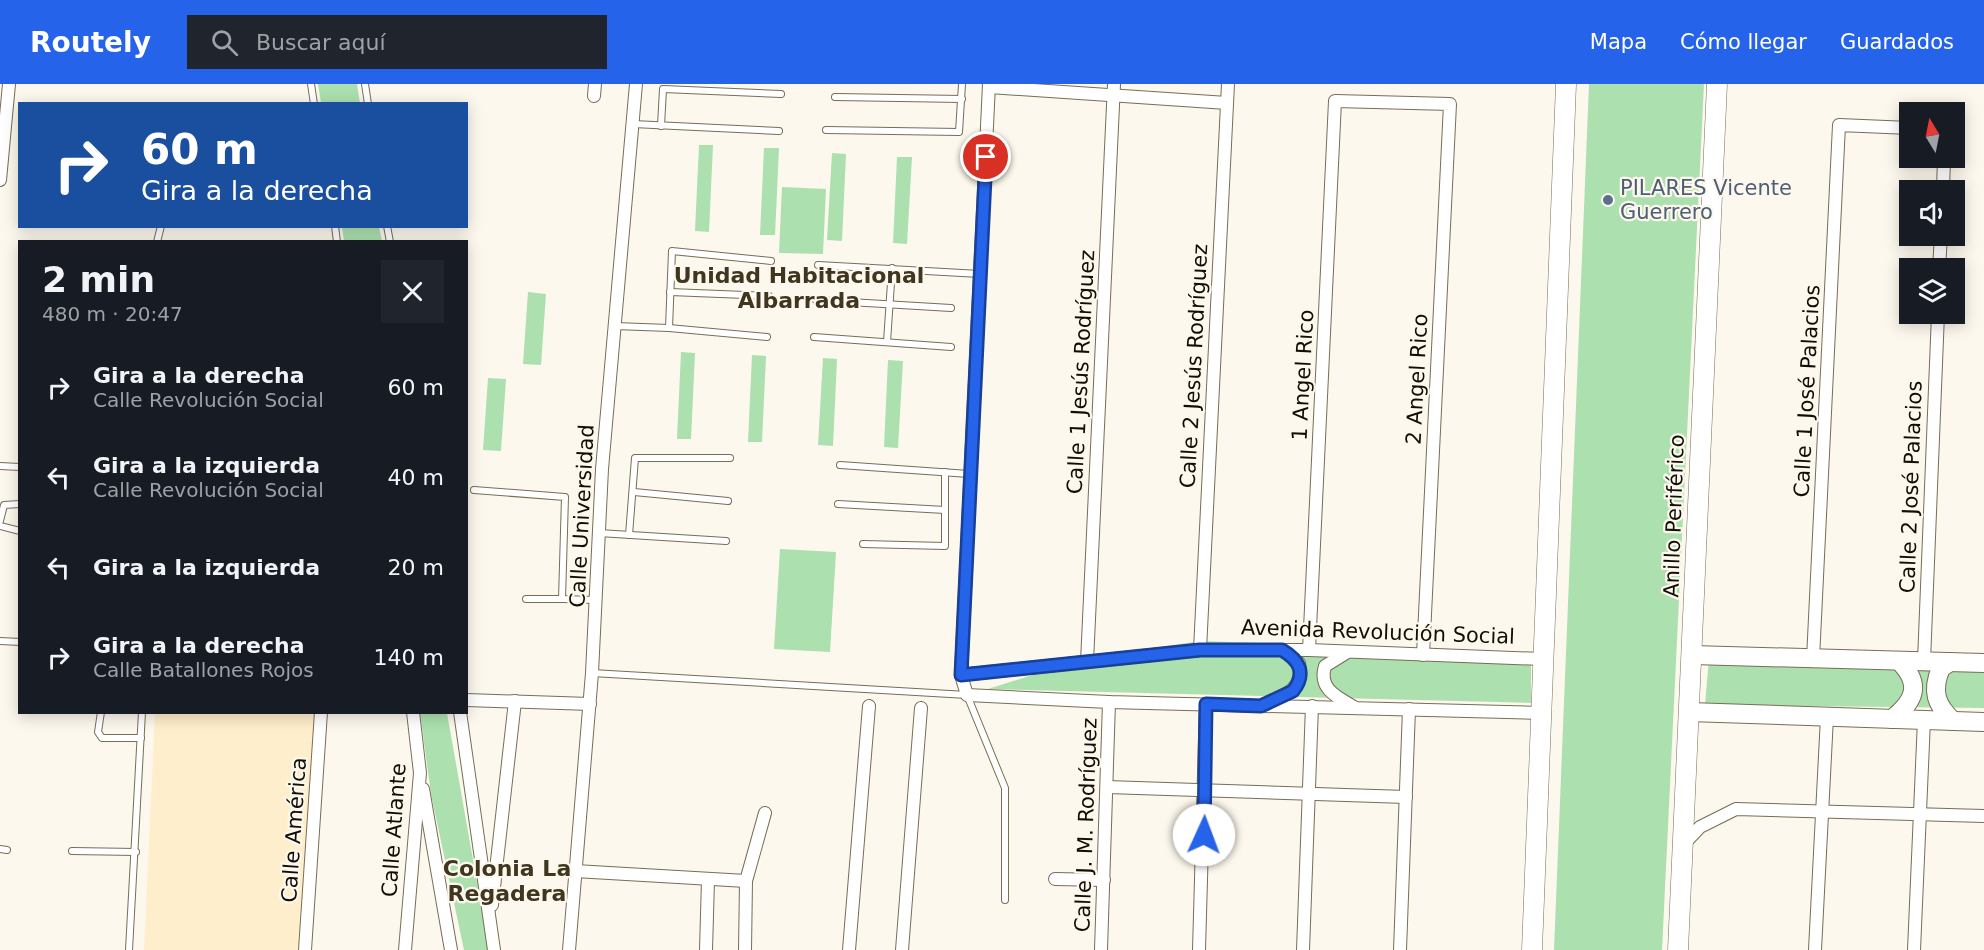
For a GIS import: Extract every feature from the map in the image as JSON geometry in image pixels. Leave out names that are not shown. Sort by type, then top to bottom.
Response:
[{"type":"main road","points":[[1532,950],[1566,84]]},
{"type":"main road","name":"Anillo Periférico","points":[[1678,950],[1717,84]]},
{"type":"street","points":[[0,180],[9,84]]},
{"type":"street","name":"Calle Universidad","points":[[569,950],[590,704],[599,533],[615,326],[636,84]]},
{"type":"street","name":"Calle 2 Jesús Rodríguez","points":[[1200,650],[1228,84]]},
{"type":"street","points":[[1227,102],[1114,89],[989,86],[961,675],[967,695],[1109,702],[1541,713]]},
{"type":"street","name":"Calle 1 Jesús Rodríguez","points":[[1087,662],[1114,89]]},
{"type":"street","name":"2 Angel Rico","points":[[1335,101],[1450,104],[1423,655]]},
{"type":"street","name":"1 Angel Rico","points":[[1310,650],[1335,101]]},
{"type":"street","name":"Calle 1 José Palacios","points":[[1814,659],[1839,125],[1899,128]]},
{"type":"street","name":"Calle 2 José Palacios","points":[[1924,661],[1938,324]]},
{"type":"street","name":"Avenida Revolución Social","points":[[961,675],[1200,650],[1310,650],[1542,659]]},
{"type":"street","points":[[1261,706],[1293,691],[1299,684],[1301,673],[1299,663],[1282,650]]},
{"type":"street","points":[[1347,652],[1325,666],[1324,685],[1329,692],[1356,708]]},
{"type":"street","points":[[1692,655],[1984,663]]},
{"type":"street","points":[[1892,719],[1907,708],[1913,691],[1912,679],[1899,661]]},
{"type":"street","points":[[1950,662],[1941,668],[1936,678],[1936,699],[1940,709],[1953,721]]},
{"type":"street","points":[[468,700],[590,704]]},
{"type":"street","points":[[489,924],[515,701]]},
{"type":"street","name":"Calle J. M. Rodríguez","points":[[1101,950],[1109,702]]},
{"type":"street","points":[[1199,950],[1206,789],[1206,704]]},
{"type":"street","points":[[849,950],[869,706]]},
{"type":"street","points":[[1303,950],[1312,706]]},
{"type":"street","points":[[902,950],[921,708]]},
{"type":"street","points":[[1400,950],[1409,709]]},
{"type":"street","points":[[1689,712],[1984,722]]},
{"type":"street","name":"Calle América","points":[[305,950],[321,714]]},
{"type":"street","name":"Calle Atlante","points":[[405,950],[420,773],[413,714]]},
{"type":"street","points":[[460,714],[494,950]]},
{"type":"street","points":[[1815,950],[1827,717]]},
{"type":"street","points":[[1914,950],[1924,720]]},
{"type":"street","points":[[420,773],[451,950]]},
{"type":"street","points":[[1107,787],[1406,797]]},
{"type":"street","points":[[1683,845],[1700,827],[1736,808],[1984,816]]},
{"type":"street","points":[[745,950],[746,881],[765,813]]},
{"type":"street","points":[[575,871],[746,881]]},
{"type":"street","points":[[1055,879],[1104,880]]},
{"type":"street","points":[[706,950],[708,880]]},
{"type":"lane","points":[[311,84],[314,102]]},
{"type":"lane","points":[[365,84],[368,102]]},
{"type":"lane","points":[[738,84],[738,92]]},
{"type":"lane","points":[[826,130],[960,132],[962,84]]},
{"type":"lane","points":[[662,126],[663,89],[781,94]]},
{"type":"lane","points":[[835,96],[962,99]]},
{"type":"lane","points":[[632,124],[779,131]]},
{"type":"lane","points":[[669,328],[672,251],[771,261]]},
{"type":"lane","points":[[818,265],[981,274]]},
{"type":"lane","points":[[887,342],[892,268]]},
{"type":"lane","points":[[670,292],[769,296]]},
{"type":"lane","points":[[816,300],[951,308]]},
{"type":"lane","points":[[615,326],[669,328],[767,337]]},
{"type":"lane","points":[[814,337],[951,347]]},
{"type":"lane","points":[[629,535],[635,458],[730,458]]},
{"type":"lane","points":[[840,465],[969,474]]},
{"type":"lane","points":[[0,466],[18,467]]},
{"type":"lane","points":[[862,544],[945,546],[945,472]]},
{"type":"lane","points":[[474,490],[565,496],[562,599]]},
{"type":"lane","points":[[634,492],[728,501]]},
{"type":"lane","points":[[0,521],[4,506],[18,504]]},
{"type":"lane","points":[[838,504],[945,510]]},
{"type":"lane","points":[[0,526],[18,530]]},
{"type":"lane","points":[[599,533],[726,541]]},
{"type":"lane","points":[[526,599],[596,600]]},
{"type":"lane","points":[[0,641],[18,642]]},
{"type":"lane","points":[[592,673],[967,695],[1005,788],[1005,900]]},
{"type":"lane","points":[[101,714],[98,732],[102,738],[141,738]]},
{"type":"lane","points":[[129,950],[142,714]]},
{"type":"lane","points":[[72,851],[136,852]]},
{"type":"shaded area","points":[[155,714],[317,714],[303,950],[144,950]]},
{"type":"green space","points":[[318,84],[357,84],[360,102],[321,102]]},
{"type":"green space","points":[[1589,84],[1704,84],[1662,950],[1554,950]]},
{"type":"green space","points":[[699,145],[713,145],[709,232],[695,231]]},
{"type":"green space","points":[[764,148],[779,148],[775,235],[760,235]]},
{"type":"green space","points":[[832,153],[846,154],[842,241],[827,240]]},
{"type":"green space","points":[[897,157],[912,157],[907,244],[893,243]]},
{"type":"green space","points":[[782,187],[826,189],[823,254],[779,253]]},
{"type":"green space","points":[[342,228],[379,228],[382,240],[344,240]]},
{"type":"green space","points":[[528,292],[546,294],[541,365],[523,364]]},
{"type":"green space","points":[[681,352],[695,353],[691,439],[677,439]]},
{"type":"green space","points":[[752,355],[766,356],[762,442],[748,442]]},
{"type":"green space","points":[[823,358],[837,359],[833,446],[818,445]]},
{"type":"green space","points":[[888,360],[903,361],[898,448],[884,447]]},
{"type":"green space","points":[[488,378],[506,379],[501,451],[483,450]]},
{"type":"green space","points":[[780,549],[836,552],[830,652],[774,649]]},
{"type":"green space","points":[[1201,641],[1531,653],[1531,703],[988,689],[1089,657]]},
{"type":"green space","points":[[1709,658],[1984,665],[1984,708],[1705,705]]},
{"type":"green space","points":[[420,714],[447,714],[489,950],[464,950],[431,794]]},
{"type":"place","name":"PILARES Vicente Guerrero","points":[[1608,200]]},
{"type":"district","name":"Unidad Habitacional Albarrada","points":[[799,288]]},
{"type":"district","name":"Colonia La Regadera","points":[[507,880]]},
{"type":"route","points":[[986,157],[961,675],[1200,650],[1282,650],[1293,656],[1299,663],[1301,673],[1299,684],[1293,691],[1261,706],[1206,704],[1204,835]]}]
